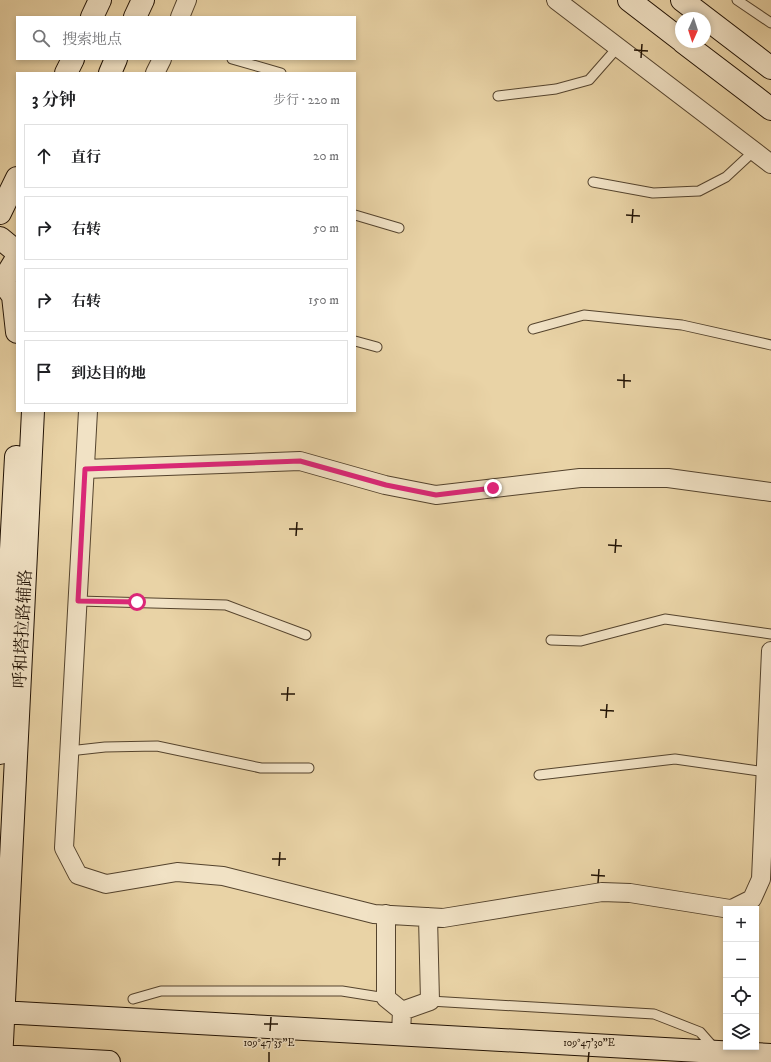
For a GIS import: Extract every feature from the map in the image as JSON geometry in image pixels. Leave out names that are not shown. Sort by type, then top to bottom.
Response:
[{"type":"street","points":[[92,16],[100,0]]},
{"type":"street","points":[[135,16],[143,0]]},
{"type":"street","points":[[180,16],[187,0]]},
{"type":"street","points":[[556,0],[771,164]]},
{"type":"street","points":[[629,0],[675,35]]},
{"type":"street","points":[[682,0],[771,68]]},
{"type":"street","points":[[691,48],[771,109]]},
{"type":"street","points":[[66,72],[72,60]]},
{"type":"street","points":[[110,72],[116,60]]},
{"type":"street","points":[[156,72],[162,60]]},
{"type":"street","points":[[0,214],[16,180]]},
{"type":"street","points":[[0,238],[16,251]]},
{"type":"street","points":[[16,259],[1,281],[13,296],[16,323]]},
{"type":"street","points":[[0,753],[18,412]]},
{"type":"street","name":"呼和塔拉路辅路","points":[[0,1058],[33,412]]},
{"type":"street","points":[[88,412],[64,848],[78,875],[106,884],[177,872],[223,876],[374,914],[443,918],[602,892],[630,893],[723,908]]},
{"type":"street","points":[[85,469],[300,461],[386,485],[436,495],[580,478],[668,478],[771,492]]},
{"type":"street","points":[[737,906],[752,899],[761,879],[771,651]]},
{"type":"street","points":[[386,914],[386,998],[402,1011]]},
{"type":"street","points":[[402,1011],[430,1001],[428,917]]},
{"type":"street","points":[[401,1034],[402,1011]]},
{"type":"street","points":[[2,1012],[771,1055]]},
{"type":"street","points":[[0,1058],[109,1062]]},
{"type":"lane","points":[[736,0],[771,23]]},
{"type":"lane","points":[[498,96],[556,89],[589,80],[618,47]]},
{"type":"lane","points":[[235,60],[277,72]]},
{"type":"lane","points":[[593,182],[653,193],[699,191],[726,177],[754,151]]},
{"type":"lane","points":[[356,215],[399,228]]},
{"type":"lane","points":[[533,329],[584,315],[682,325],[771,345]]},
{"type":"lane","points":[[356,341],[377,347]]},
{"type":"lane","points":[[78,601],[226,605],[306,635]]},
{"type":"lane","points":[[551,640],[581,641],[665,619],[771,634]]},
{"type":"lane","points":[[69,751],[105,747],[157,746],[261,768],[309,768]]},
{"type":"lane","points":[[539,775],[675,759],[766,772]]},
{"type":"lane","points":[[133,999],[161,991],[342,991],[386,998]]},
{"type":"lane","points":[[430,1001],[654,1014],[700,1032],[717,1052]]},
{"type":"route","points":[[137,602],[78,601],[85,469],[300,461],[386,485],[436,495],[493,488]]}]
